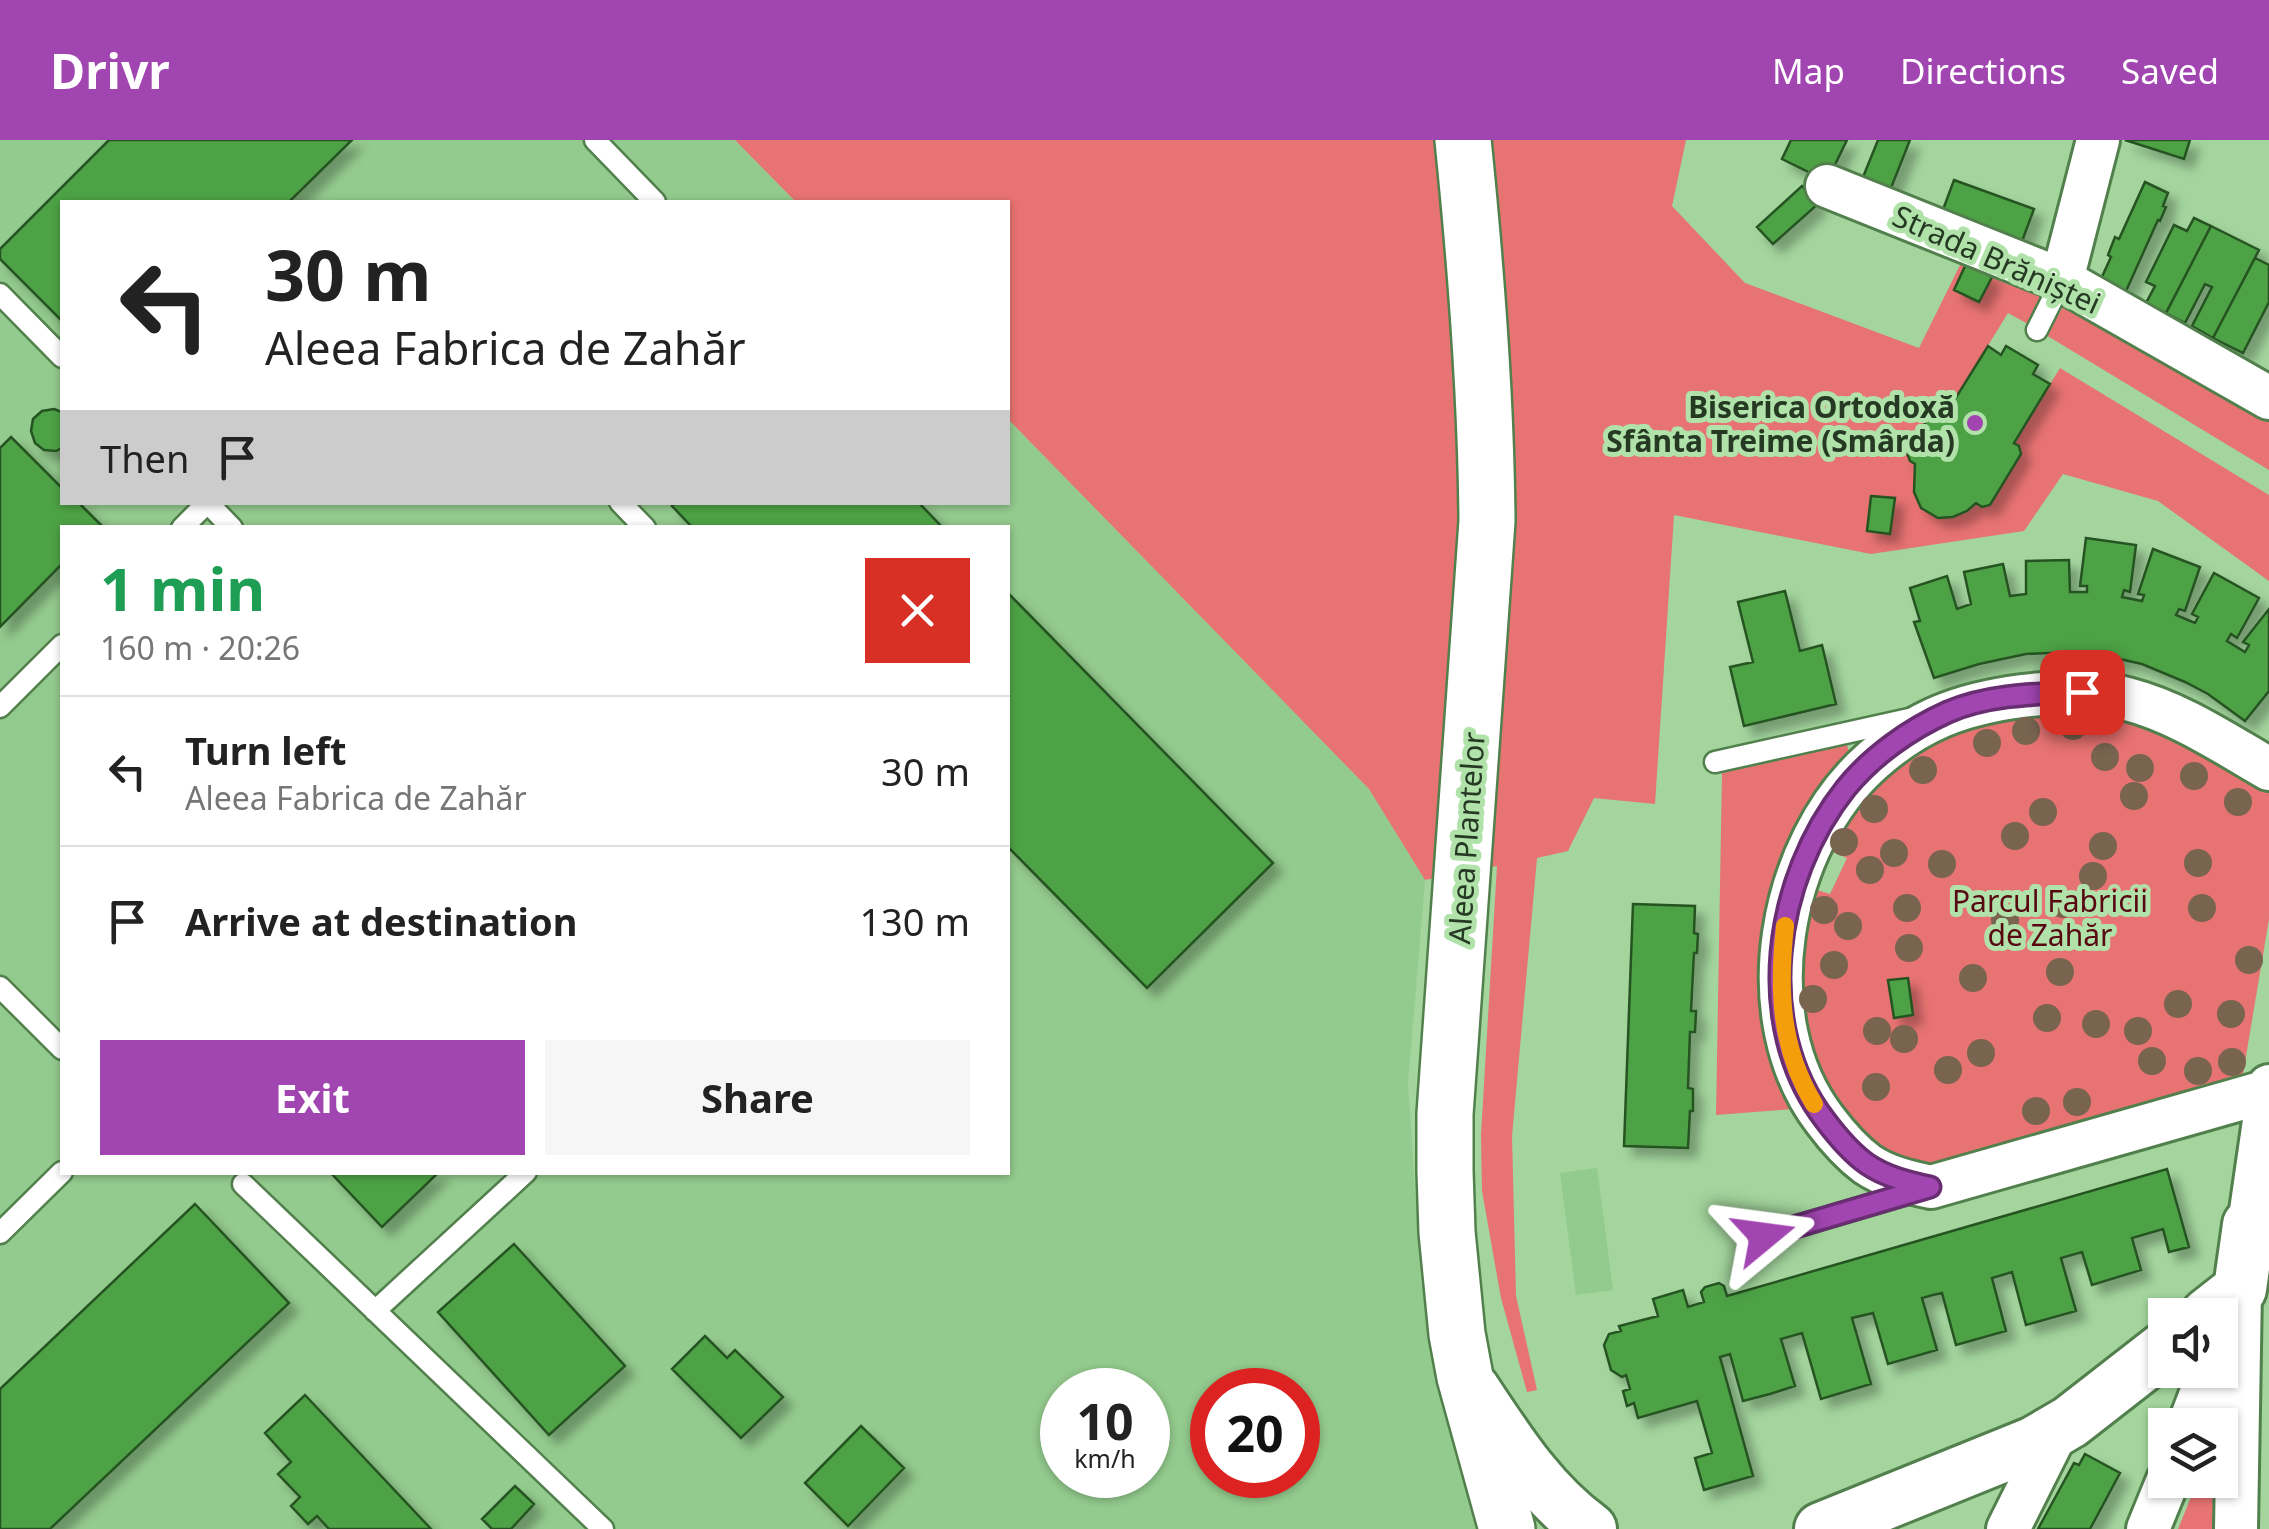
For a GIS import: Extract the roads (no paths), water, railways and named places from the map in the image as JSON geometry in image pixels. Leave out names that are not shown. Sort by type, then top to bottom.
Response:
[{"type":"main road","name":"Aleea Plantelor","points":[[1464,140],[1478,306],[1487,506],[1445,1114],[1447,1232],[1465,1377],[1507,1529]]},
{"type":"street","points":[[2062,280],[2098,140]]},
{"type":"street","name":"Strada Brăniștei","points":[[1826,186],[2062,280],[2269,398]]},
{"type":"street","points":[[2226,1298],[2259,1225],[2269,1088],[1930,1187],[1868,1165],[1817,1110],[1798,1075],[1788,1042],[1780,969],[1784,926],[1794,886],[1826,818],[1846,788],[1871,762],[1909,733],[1950,710],[2033,695],[2082,692],[2125,698],[2190,724],[2269,769]]},
{"type":"street","points":[[1821,1529],[2057,1432],[2148,1361]]},
{"type":"street","points":[[1465,1377],[1528,1468],[1590,1529]]},
{"type":"street","points":[[2229,1388],[2236,1529]]},
{"type":"street","points":[[2008,1529],[2057,1432]]},
{"type":"street","points":[[2148,1529],[2161,1498]]},
{"type":"lane","points":[[595,140],[653,200]]},
{"type":"lane","points":[[2037,330],[2062,280]]},
{"type":"lane","points":[[0,294],[60,355]]},
{"type":"lane","points":[[185,525],[204,505]]},
{"type":"lane","points":[[210,505],[229,525]]},
{"type":"lane","points":[[623,505],[642,525]]},
{"type":"lane","points":[[0,707],[60,647]]},
{"type":"lane","points":[[1715,762],[1950,710]]},
{"type":"lane","points":[[0,988],[60,1047]]},
{"type":"lane","points":[[0,1234],[60,1174]]},
{"type":"lane","points":[[375,1311],[523,1175]]},
{"type":"lane","points":[[243,1184],[603,1529]]},
{"type":"lane","points":[[1764,1236],[1930,1187]]},
{"type":"place","name":"Biserica Ortodoxă Sfânta Treime (Smârda)","points":[[1975,423]]},
{"type":"park label","name":"Parcul Fabricii de Zahăr","points":[[2050,917]]}]
